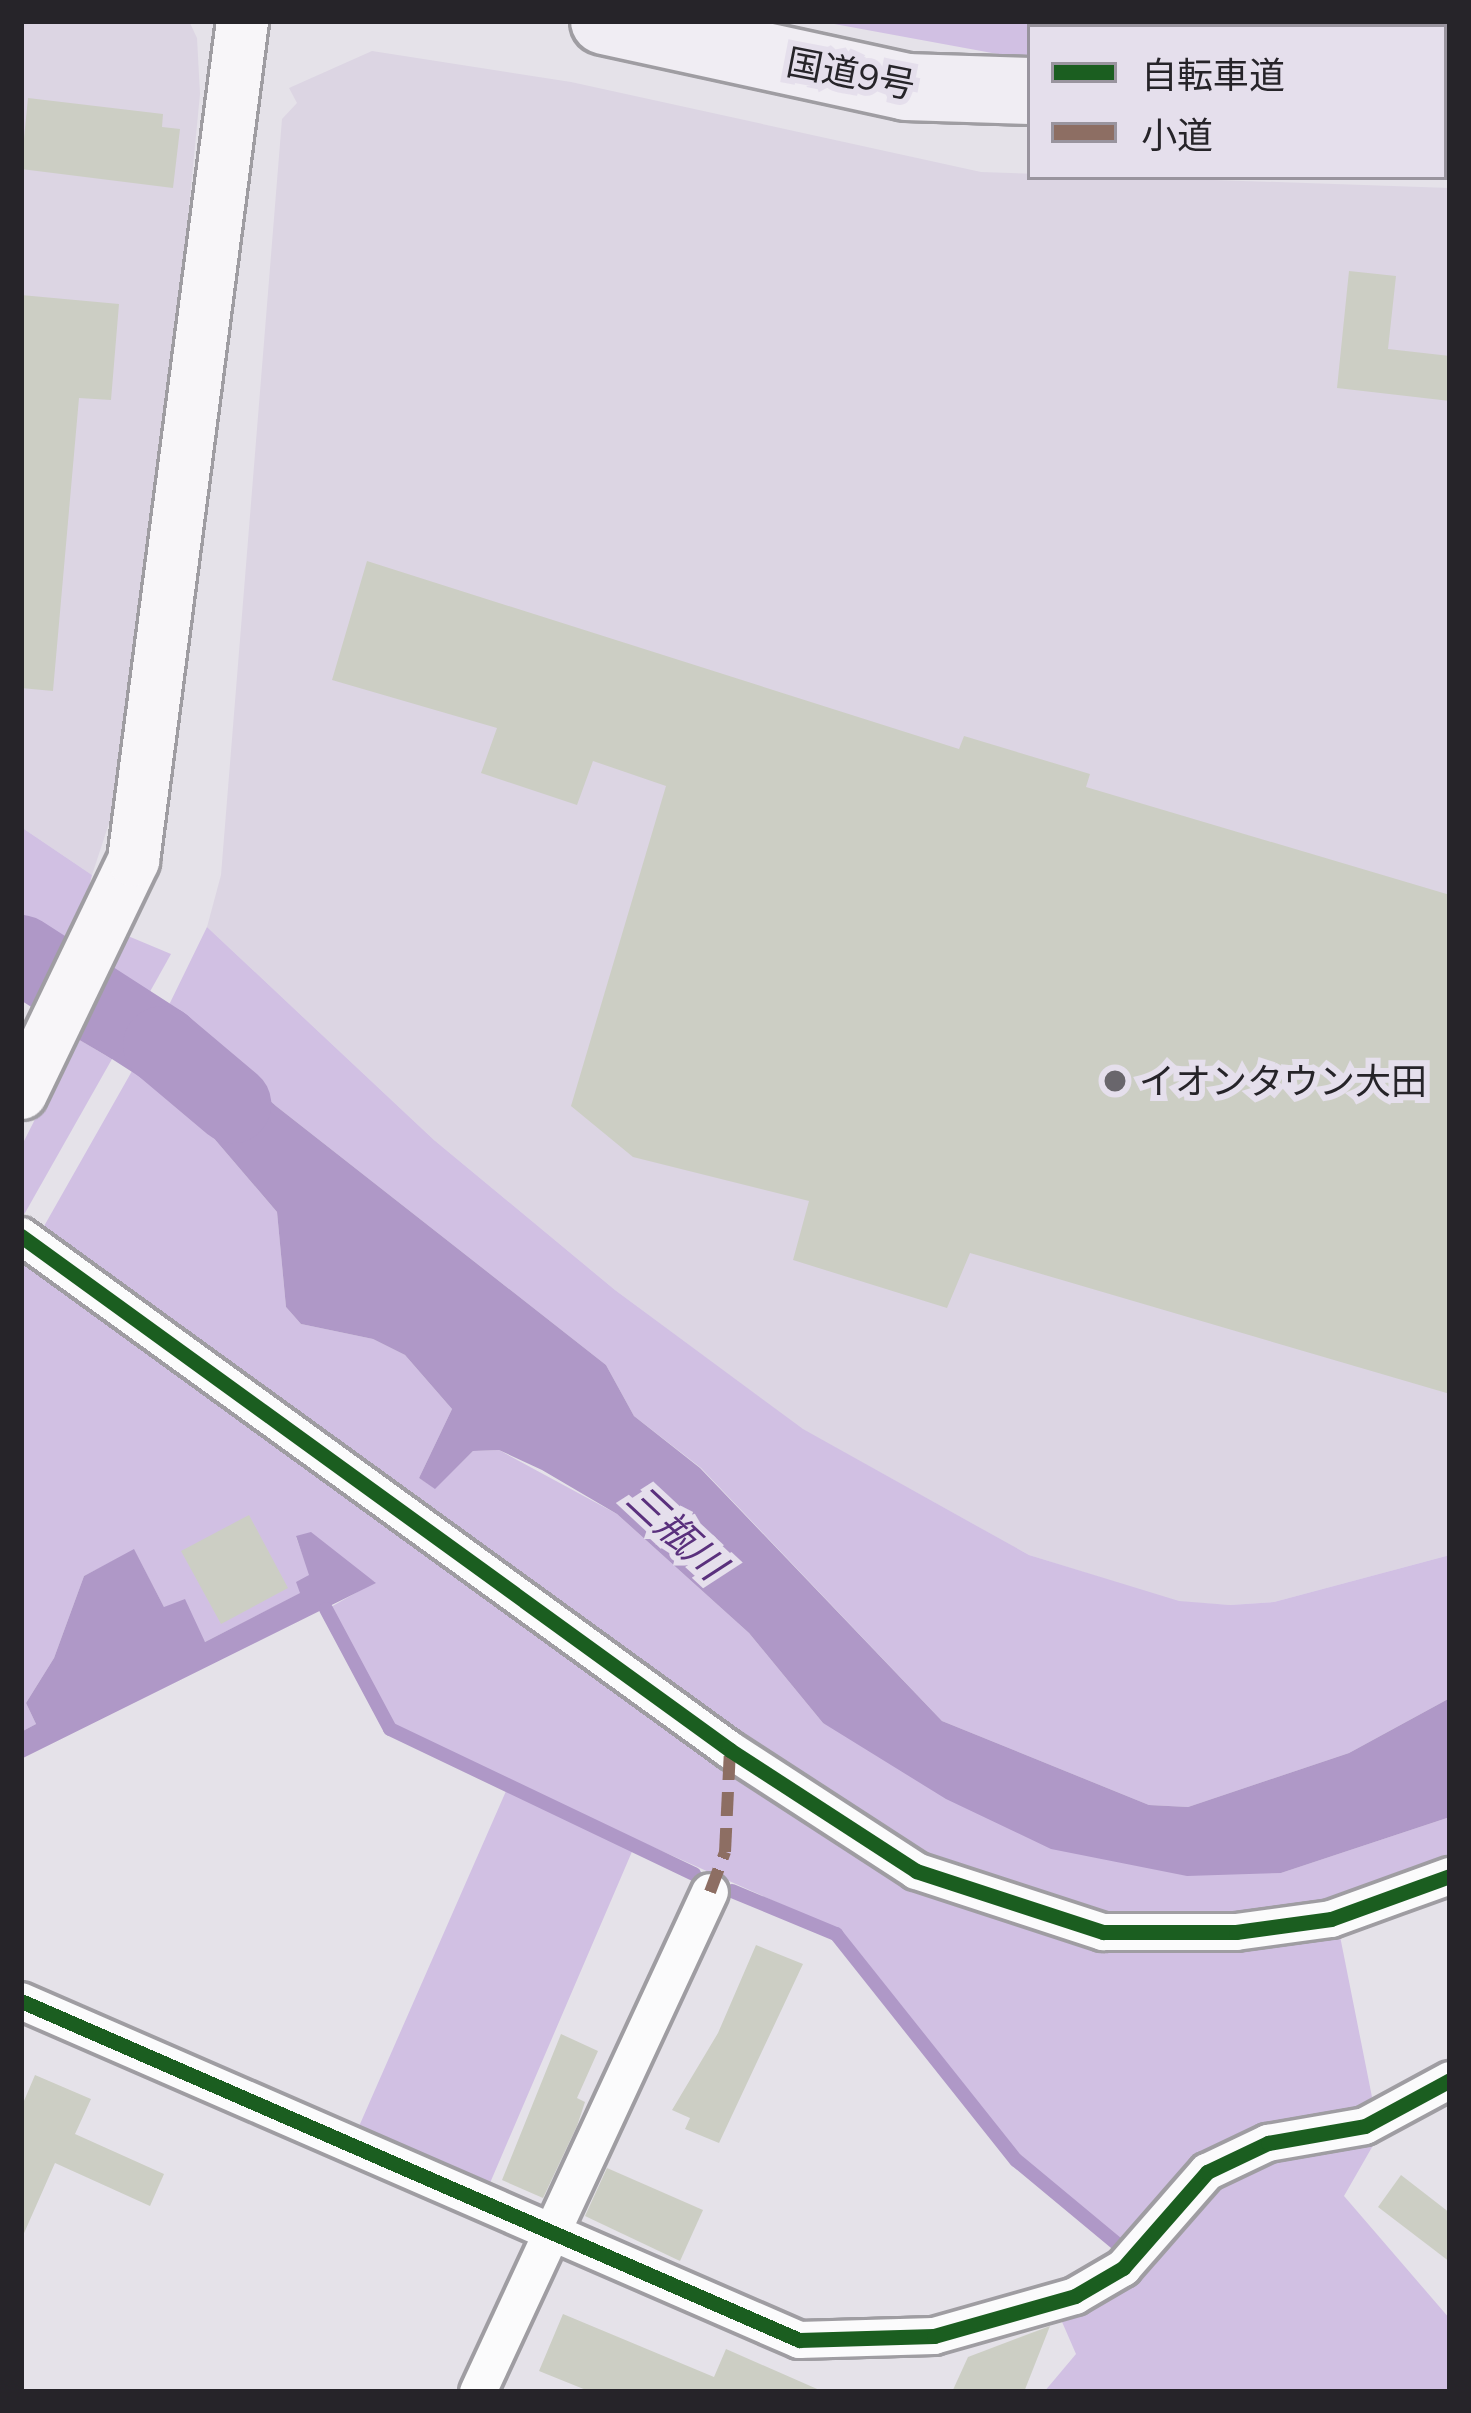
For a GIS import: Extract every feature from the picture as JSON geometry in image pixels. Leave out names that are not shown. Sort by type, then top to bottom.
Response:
[{"type":"highway","name":"国道9号","points":[[604,21],[670,28],[906,87],[1027,91]]},
{"type":"street","points":[[21,1094],[107,928],[133,860],[162,671],[242,21]]},
{"type":"street","points":[[21,1236],[739,1757],[916,1871],[1103,1932],[1236,1932],[1331,1919],[1450,1876]]},
{"type":"street","points":[[478,2392],[710,1892]]},
{"type":"street","points":[[21,2001],[550,2238],[799,2340],[934,2336],[1075,2296],[1124,2268],[1207,2172],[1268,2144],[1365,2126],[1450,2080]]},
{"type":"shaded area","points":[[21,21],[189,21],[197,38],[200,94],[151,601],[121,787],[92,875],[21,827]]},
{"type":"shaded area","points":[[818,21],[1450,21],[1450,73],[1447,24],[1027,24],[1027,59]]},
{"type":"shaded area","points":[[372,51],[571,82],[981,172],[1027,174],[1027,180],[1450,188],[1450,1555],[1274,1602],[1230,1605],[1179,1602],[1029,1555],[802,1429],[615,1290],[434,1140],[207,927],[221,875],[282,119],[297,103],[289,88]]},
{"type":"shaded area","points":[[21,827],[92,875],[74,947],[21,913]]},
{"type":"shaded area","points":[[207,927],[434,1140],[615,1290],[803,1429],[1029,1555],[1179,1601],[1230,1605],[1274,1602],[1450,1555],[1450,1698],[1349,1753],[1188,1807],[1149,1805],[942,1721],[701,1468],[634,1416],[606,1365],[276,1106],[167,1009]]},
{"type":"shaded area","points":[[128,936],[171,954],[147,997],[111,970]]},
{"type":"shaded area","points":[[76,1038],[112,1059],[21,1220],[21,1147]]},
{"type":"shaded area","points":[[132,1071],[194,1115],[277,1212],[286,1307],[301,1324],[373,1339],[405,1355],[452,1409],[419,1478],[435,1488],[473,1451],[499,1450],[617,1514],[749,1633],[823,1723],[1281,1873],[1450,1817],[1450,1862],[1300,1914],[1094,1917],[976,1881],[867,1825],[39,1235]]},
{"type":"shaded area","points":[[21,1249],[741,1774],[1028,1924],[1339,1931],[1372,2097],[1355,2116],[1269,2136],[1131,2247],[1077,2212],[1013,2147],[839,1930],[637,1840],[484,2197],[353,2140],[510,1782],[392,1726],[329,1608],[375,1582],[296,1537],[310,1575],[301,1593],[205,1642],[164,1607],[134,1550],[84,1576],[54,1658],[26,1703],[36,1724],[21,1732]]},
{"type":"shaded area","points":[[1379,2135],[1344,2196],[1450,2319],[1450,2392],[1044,2392],[1076,2354],[1059,2315],[1199,2194],[1238,2169]]},
{"type":"water","points":[[21,913],[74,947],[43,1007],[21,999]]},
{"type":"water","points":[[111,970],[147,997],[112,1059],[76,1038]]},
{"type":"water","points":[[167,1009],[276,1106],[606,1365],[634,1416],[700,1468],[942,1721],[1149,1805],[1188,1807],[1349,1753],[1450,1698],[1450,1817],[1281,1873],[1187,1876],[1051,1849],[946,1799],[823,1723],[749,1633],[617,1514],[542,1470],[499,1450],[473,1451],[435,1489],[419,1478],[452,1409],[405,1355],[373,1339],[301,1324],[286,1307],[277,1212],[194,1115],[132,1071]]},
{"type":"water","points":[[311,1532],[376,1583],[21,1759],[21,1732],[36,1724],[26,1703],[54,1658],[84,1576],[134,1549],[164,1607],[185,1599],[205,1642],[300,1593],[296,1582],[309,1575],[296,1536]]},
{"type":"building","points":[[28,98],[163,114],[162,127],[180,129],[173,188],[21,169]]},
{"type":"building","points":[[1349,271],[1396,276],[1388,349],[1450,356],[1450,401],[1337,388]]},
{"type":"building","points":[[21,295],[119,304],[111,400],[79,398],[53,691],[21,688]]},
{"type":"building","points":[[367,561],[959,749],[964,736],[1090,774],[1086,787],[1450,895],[1450,1394],[970,1253],[947,1308],[793,1260],[809,1201],[633,1157],[571,1106],[666,786],[593,761],[577,805],[481,773],[497,728],[332,680]]},
{"type":"building","points":[[249,1515],[288,1588],[221,1624],[181,1551]]},
{"type":"building","points":[[756,1945],[803,1964],[719,2143],[685,2129],[690,2118],[672,2110],[718,2033]]},
{"type":"building","points":[[561,2034],[598,2051],[577,2098],[585,2102],[577,2126],[543,2198],[502,2180]]},
{"type":"building","points":[[35,2075],[91,2099],[75,2134],[164,2174],[150,2206],[55,2163],[21,2240],[21,2108]]},
{"type":"building","points":[[607,2168],[703,2210],[680,2261],[585,2216]]},
{"type":"building","points":[[1401,2175],[1450,2213],[1450,2262],[1378,2207]]},
{"type":"building","points":[[563,2314],[714,2377],[726,2349],[824,2392],[591,2392],[539,2371]]},
{"type":"building","points":[[1050,2326],[1024,2392],[952,2392],[968,2357]]},
{"type":"waterway","name":"三瓶川","points":[[21,954],[162,1045],[232,1104]]},
{"type":"waterway","points":[[326,1609],[390,1729],[694,1874]]},
{"type":"waterway","points":[[732,1891],[836,1934],[1016,2160],[1122,2248]]},
{"type":"marked path","points":[[710,1892],[725,1852],[730,1750]]},
{"type":"cycle path","points":[[21,1236],[730,1750],[916,1871],[1103,1932],[1236,1932],[1331,1919],[1450,1876]]},
{"type":"cycle path","points":[[21,2001],[799,2340],[934,2336],[1075,2296],[1123,2268],[1207,2172],[1268,2143],[1365,2126],[1450,2080]]},
{"type":"place","name":"イオンタウン大田","points":[[1115,1081]]}]
